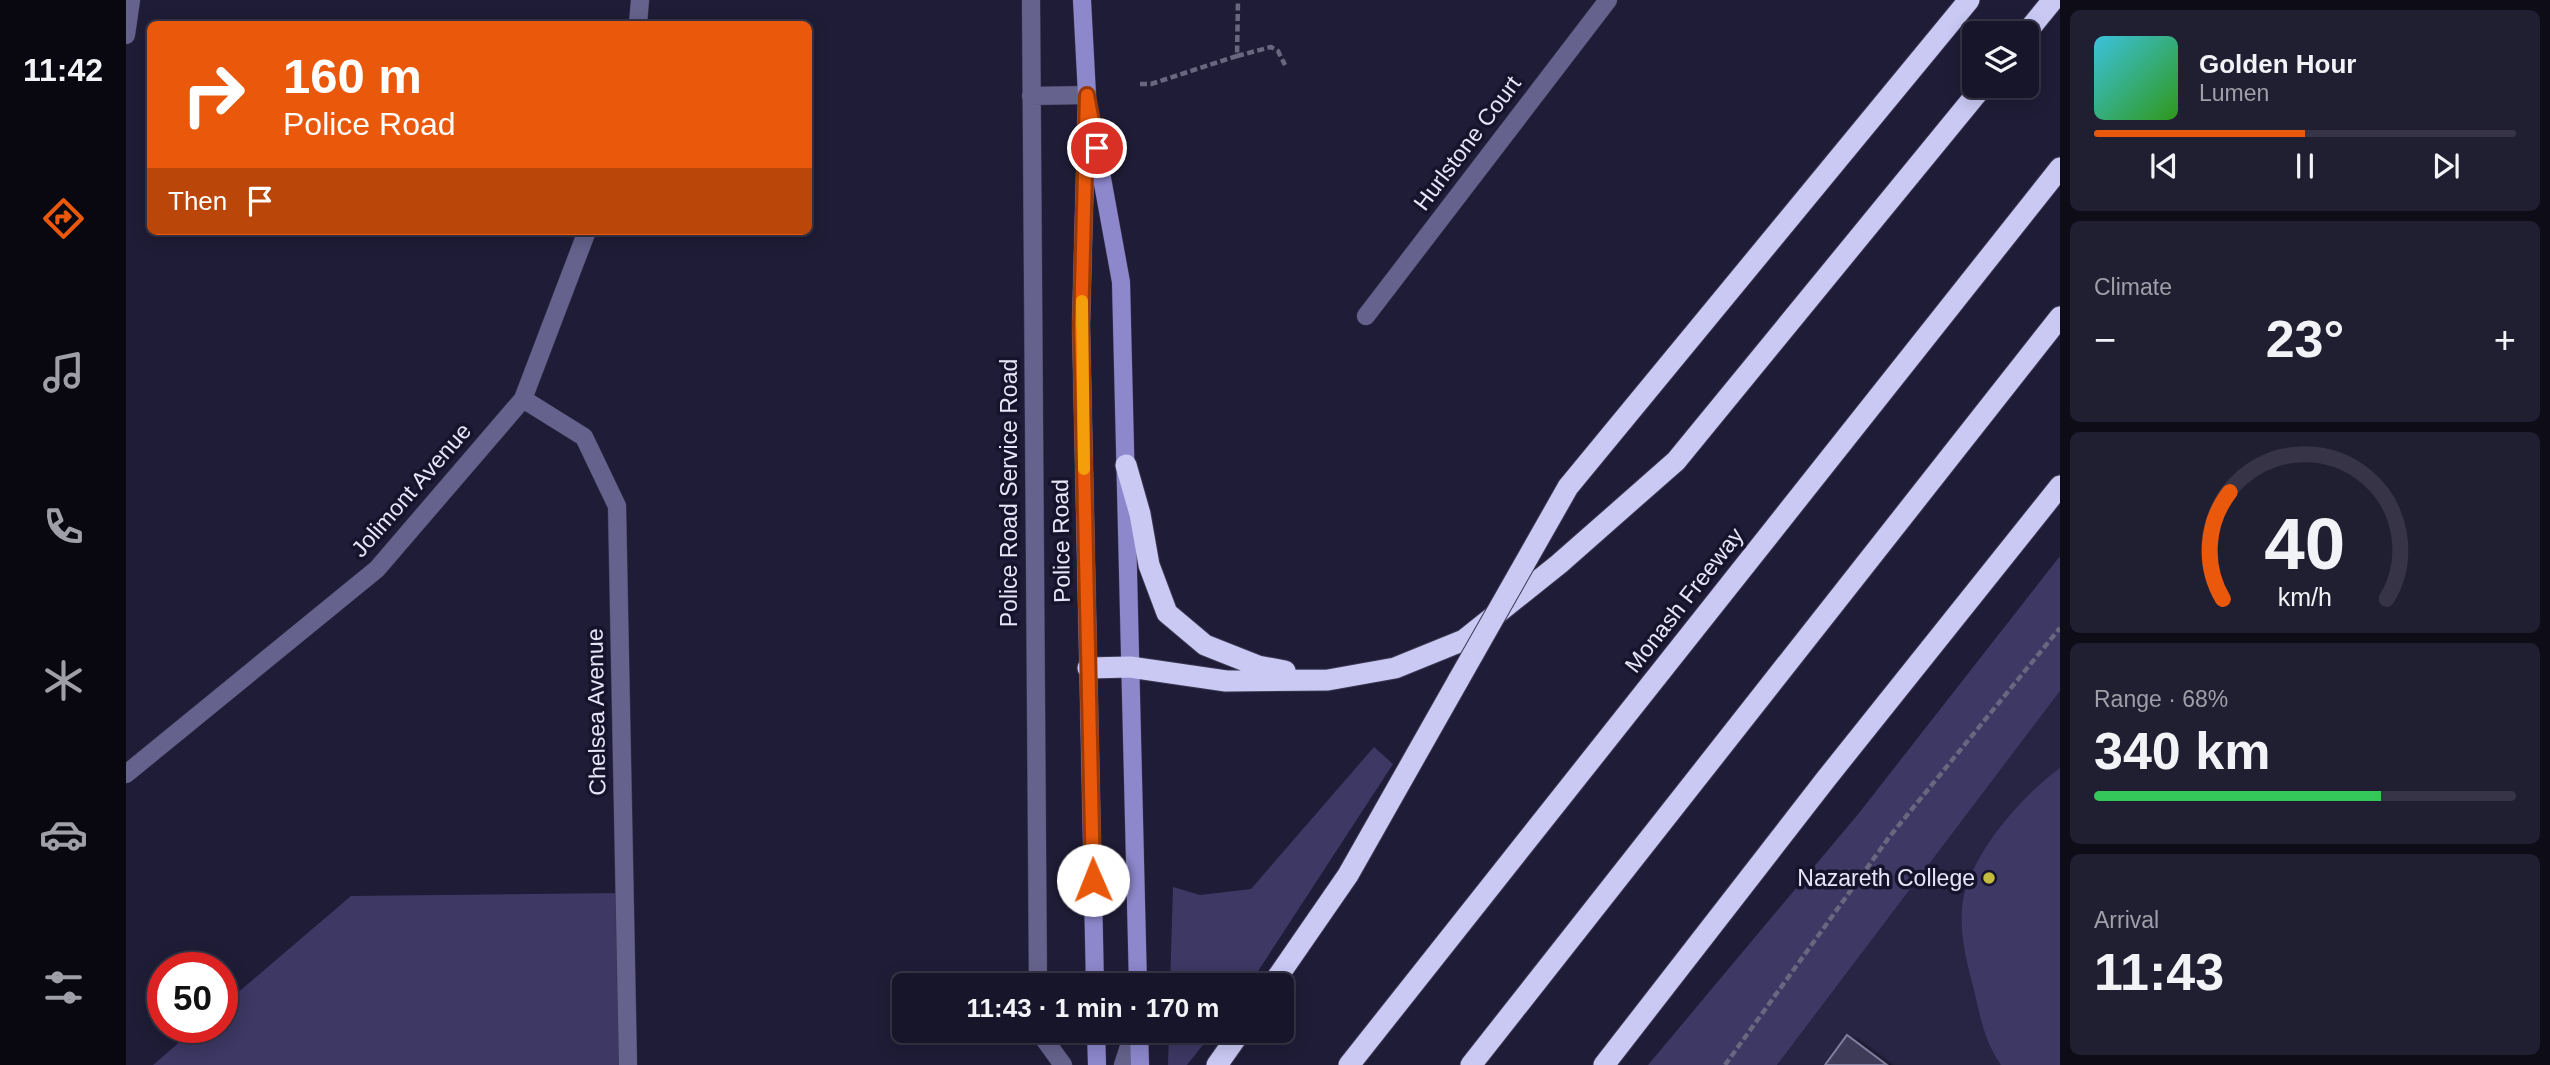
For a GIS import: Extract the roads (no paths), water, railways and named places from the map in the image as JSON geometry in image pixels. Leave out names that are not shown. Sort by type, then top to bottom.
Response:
[{"type":"highway","points":[[1280,973],[1348,875],[1568,486],[1969,0]]},
{"type":"highway","points":[[2036,21],[2053,0]]},
{"type":"highway","points":[[1088,668],[1130,667],[1226,681],[1328,680],[1395,668],[1464,640],[1559,564],[1676,461],[1973,98]]},
{"type":"highway","name":"Monash Freeway","points":[[1349,1065],[2060,168]]},
{"type":"highway","points":[[1471,1065],[2060,318]]},
{"type":"highway","points":[[1126,465],[1140,514],[1149,565],[1167,613],[1205,645],[1258,666],[1328,680]]},
{"type":"highway","points":[[1604,1065],[2060,486]]},
{"type":"highway","points":[[1218,1064],[1233,1043]]},
{"type":"main road","name":"Police Road","points":[[1082,0],[1087,95],[1081,325],[1095,973]]},
{"type":"main road","name":"Police Road","points":[[1087,95],[1122,282],[1138,973]]},
{"type":"main road","points":[[1096,1043],[1097,1065]]},
{"type":"main road","points":[[1139,1043],[1140,1065]]},
{"type":"street","points":[[126,35],[131,0]]},
{"type":"street","points":[[638,21],[640,0]]},
{"type":"street","name":"Police Road Service Road","points":[[1031,0],[1038,973]]},
{"type":"street","name":"Hurlstone Court","points":[[1366,316],[1608,0]]},
{"type":"street","points":[[1031,96],[1087,95]]},
{"type":"street","name":"Jolimont Avenue","points":[[126,774],[377,569],[523,399],[585,235]]},
{"type":"street","name":"Chelsea Avenue","points":[[523,399],[584,437],[617,506],[628,1065]]},
{"type":"street","points":[[1047,1043],[1063,1065]]},
{"type":"street","points":[[1123,1065],[1130,1043]]},
{"type":"place","name":"Nazareth College","points":[[1989,878]]}]
